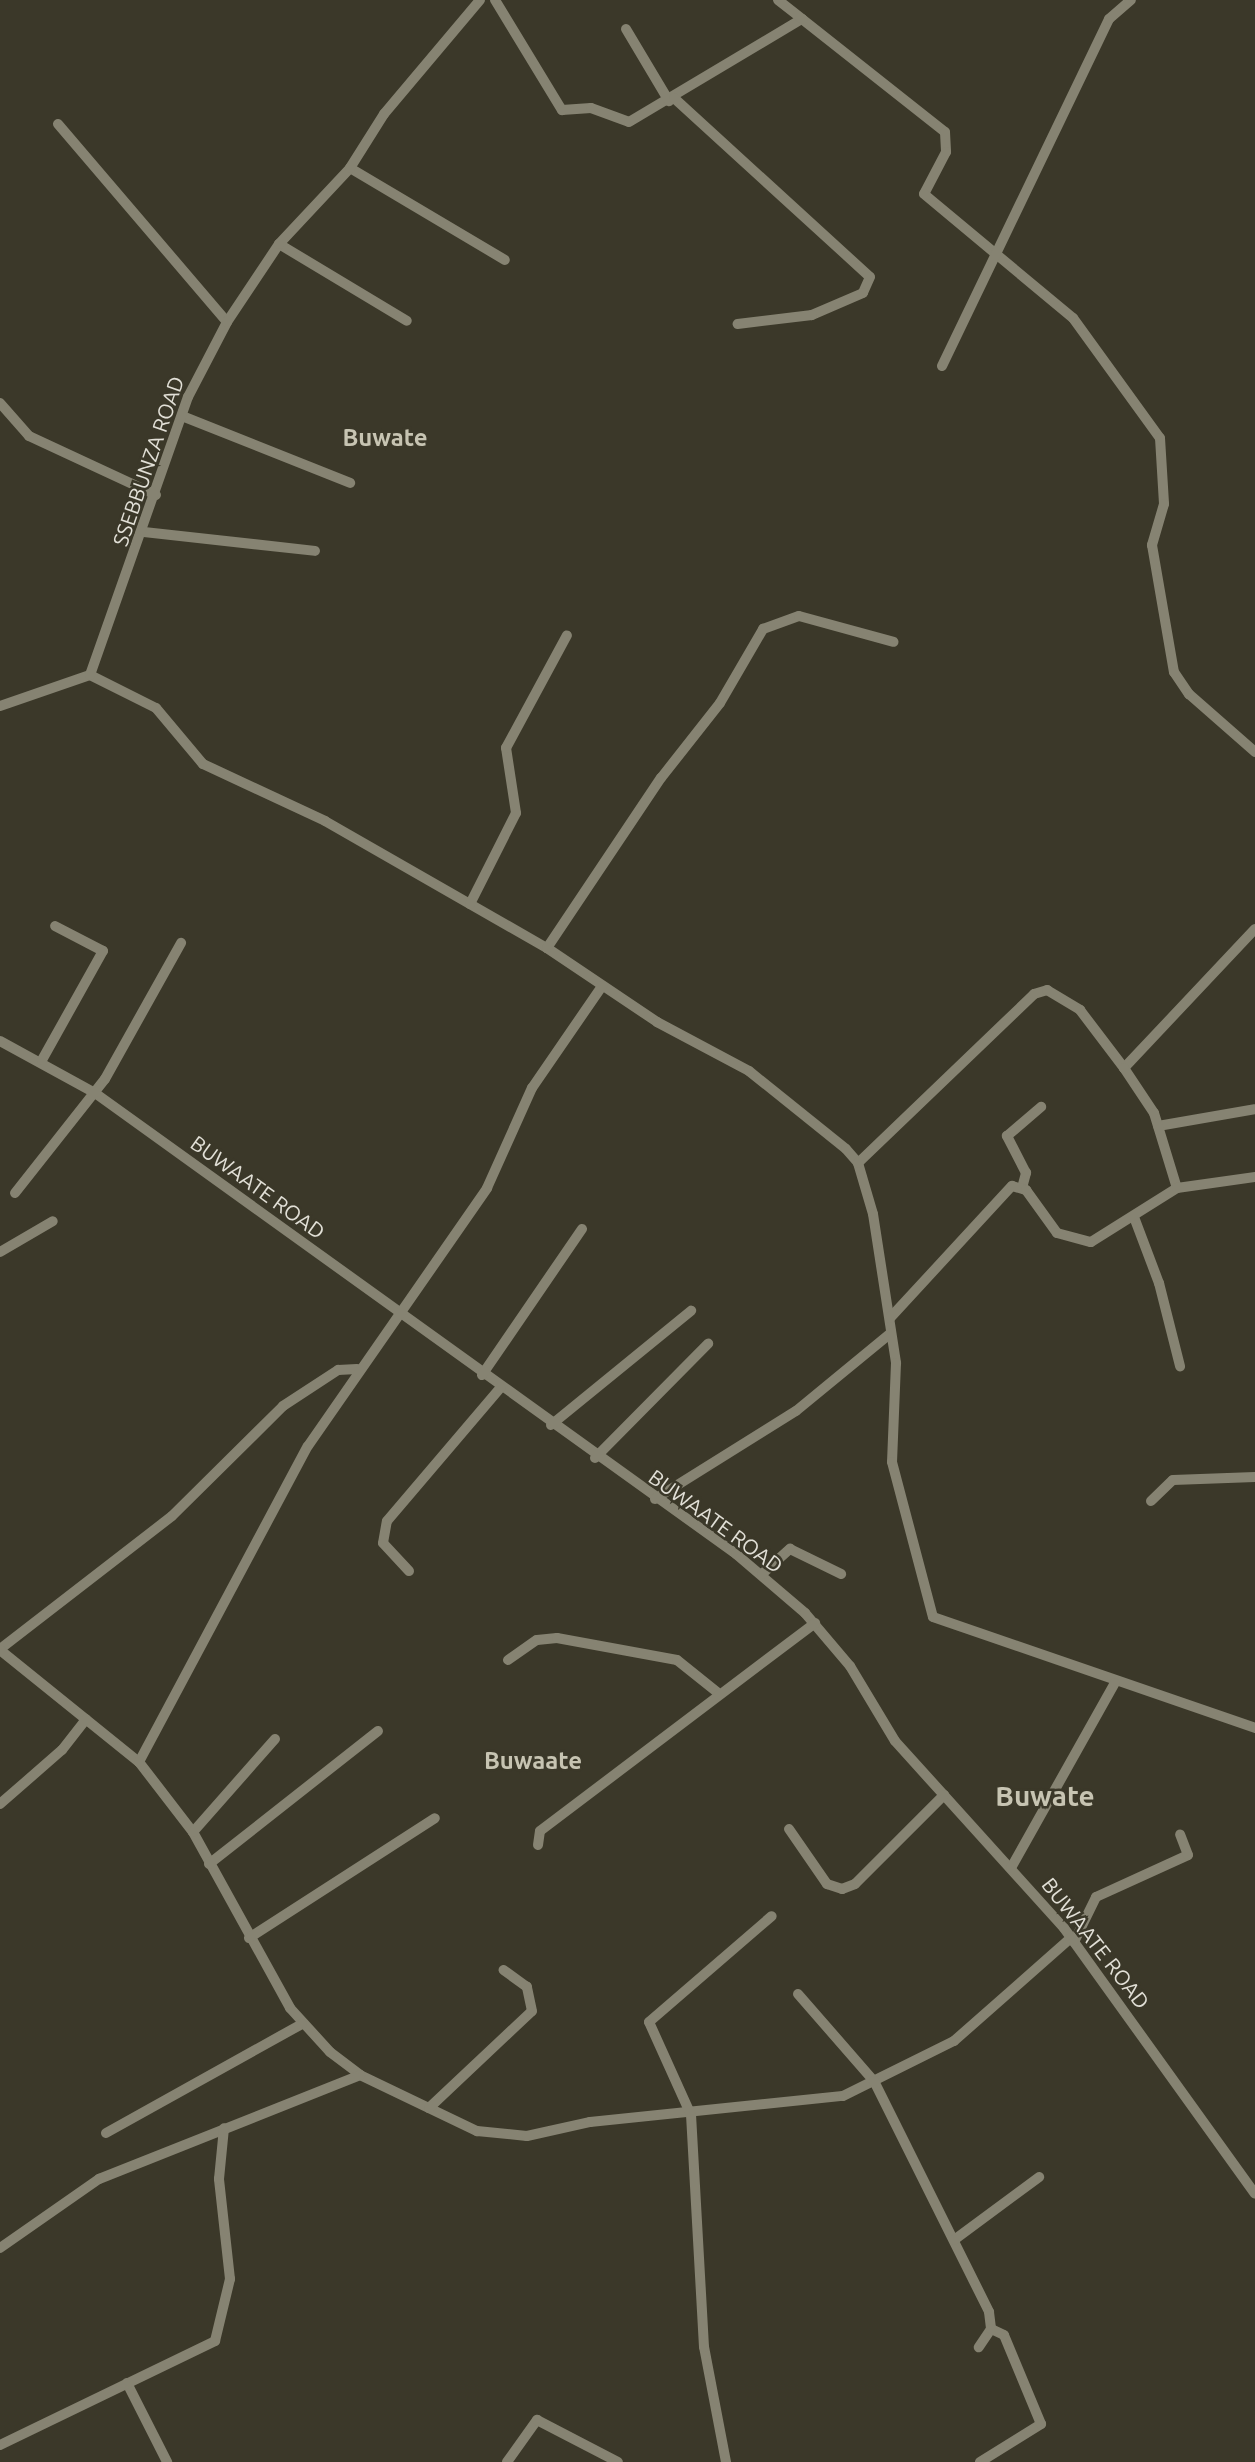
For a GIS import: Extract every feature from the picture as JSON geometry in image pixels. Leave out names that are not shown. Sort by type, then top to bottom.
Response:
[{"type":"street","name":"SSEBBUNZA ROAD","points":[[90,675],[144,532],[182,416],[227,322],[279,244],[350,168],[384,114],[480,0]]},
{"type":"street","points":[[495,0],[557,108],[591,108],[619,122],[672,100],[802,19]]},
{"type":"street","points":[[778,0],[944,132],[946,152],[924,194],[1073,317],[1160,438],[1164,504],[1152,545],[1174,672],[1189,694],[1255,752]]},
{"type":"street","points":[[942,366],[1001,256],[1009,224],[1109,19],[1131,0]]},
{"type":"street","points":[[626,29],[672,100],[870,277],[863,293],[812,315],[738,324]]},
{"type":"street","points":[[58,124],[227,322]]},
{"type":"street","points":[[350,168],[505,260]]},
{"type":"street","points":[[279,244],[407,321]]},
{"type":"street","points":[[0,403],[29,436],[156,495]]},
{"type":"street","points":[[182,416],[350,484]]},
{"type":"street","points":[[144,532],[316,551]]},
{"type":"street","points":[[547,948],[661,778],[720,703],[763,629],[799,616],[894,642]]},
{"type":"street","points":[[470,904],[516,813],[506,748],[567,635]]},
{"type":"street","points":[[0,706],[90,675],[156,708],[203,764],[224,777],[325,821],[547,948],[602,986],[749,1071],[858,1163],[890,1318],[892,1462],[928,1610],[952,1628],[1009,1642],[1115,1683],[1255,1728]]},
{"type":"street","points":[[42,1060],[103,951],[55,926]]},
{"type":"street","points":[[1124,1068],[1255,929]]},
{"type":"street","points":[[15,1193],[95,1093],[181,943]]},
{"type":"street","points":[[139,1762],[308,1446],[357,1369],[400,1314],[487,1188],[532,1087],[602,986]]},
{"type":"street","points":[[858,1163],[1040,991],[1056,993],[1080,1010],[1124,1068],[1158,1126],[1177,1188]]},
{"type":"street","name":"BUWAATE ROAD","points":[[0,1041],[42,1060],[95,1093],[595,1458],[762,1574],[815,1623],[850,1666],[895,1741],[1011,1868],[1072,1940],[1255,2194]]},
{"type":"street","points":[[1022,1188],[1026,1173],[1007,1136],[1041,1107]]},
{"type":"street","points":[[1158,1126],[1255,1109]]},
{"type":"street","points":[[1022,1188],[1057,1233],[1072,1239],[1103,1238],[1177,1188],[1255,1177]]},
{"type":"street","points":[[890,1318],[1005,1189],[1022,1188]]},
{"type":"street","points":[[1134,1217],[1180,1366]]},
{"type":"street","points":[[0,1252],[53,1221]]},
{"type":"street","points":[[482,1375],[582,1229]]},
{"type":"street","points":[[551,1425],[691,1311]]},
{"type":"street","points":[[654,1499],[796,1411],[891,1333]]},
{"type":"street","points":[[595,1458],[708,1345]]},
{"type":"street","points":[[357,1369],[338,1370],[282,1406],[172,1516],[0,1650],[139,1762],[193,1832],[249,1938],[302,2024],[360,2075],[477,2132],[507,2136],[822,2101],[874,2081],[954,2040],[1072,1940],[1096,1897],[1188,1855],[1180,1834]]},
{"type":"street","points":[[409,1571],[383,1543],[387,1521],[500,1388]]},
{"type":"street","points":[[1151,1501],[1173,1480],[1255,1477]]},
{"type":"street","points":[[762,1574],[790,1549],[841,1574]]},
{"type":"street","points":[[538,1845],[540,1831],[717,1692],[815,1623]]},
{"type":"street","points":[[508,1660],[537,1640],[557,1638],[677,1660],[717,1692]]},
{"type":"street","points":[[1011,1868],[1115,1683]]},
{"type":"street","points":[[0,1804],[62,1750],[86,1719]]},
{"type":"street","points":[[209,1864],[378,1731]]},
{"type":"street","points":[[193,1832],[275,1739]]},
{"type":"street","points":[[789,1829],[827,1884],[842,1889],[855,1884],[944,1795]]},
{"type":"street","points":[[249,1938],[435,1818]]},
{"type":"street","points":[[726,2462],[704,2347],[691,2115],[649,2022],[772,1916]]},
{"type":"street","points":[[429,2108],[532,2011],[527,1987],[504,1970]]},
{"type":"street","points":[[798,1994],[874,2081],[954,2240],[991,2329],[1004,2335],[1041,2424],[981,2462]]},
{"type":"street","points":[[106,2133],[302,2024]]},
{"type":"street","points":[[0,2248],[99,2179],[360,2075]]},
{"type":"street","points":[[0,2445],[215,2341],[230,2279],[219,2179],[224,2128]]},
{"type":"street","points":[[954,2240],[1039,2177]]},
{"type":"street","points":[[979,2347],[991,2329]]},
{"type":"street","points":[[127,2383],[167,2462]]},
{"type":"street","points":[[507,2462],[537,2420],[618,2462]]},
{"type":"district","name":"Buwate","points":[[385,438]]},
{"type":"district","name":"Buwaate","points":[[533,1761]]},
{"type":"district","name":"Buwate","points":[[1045,1796]]}]
